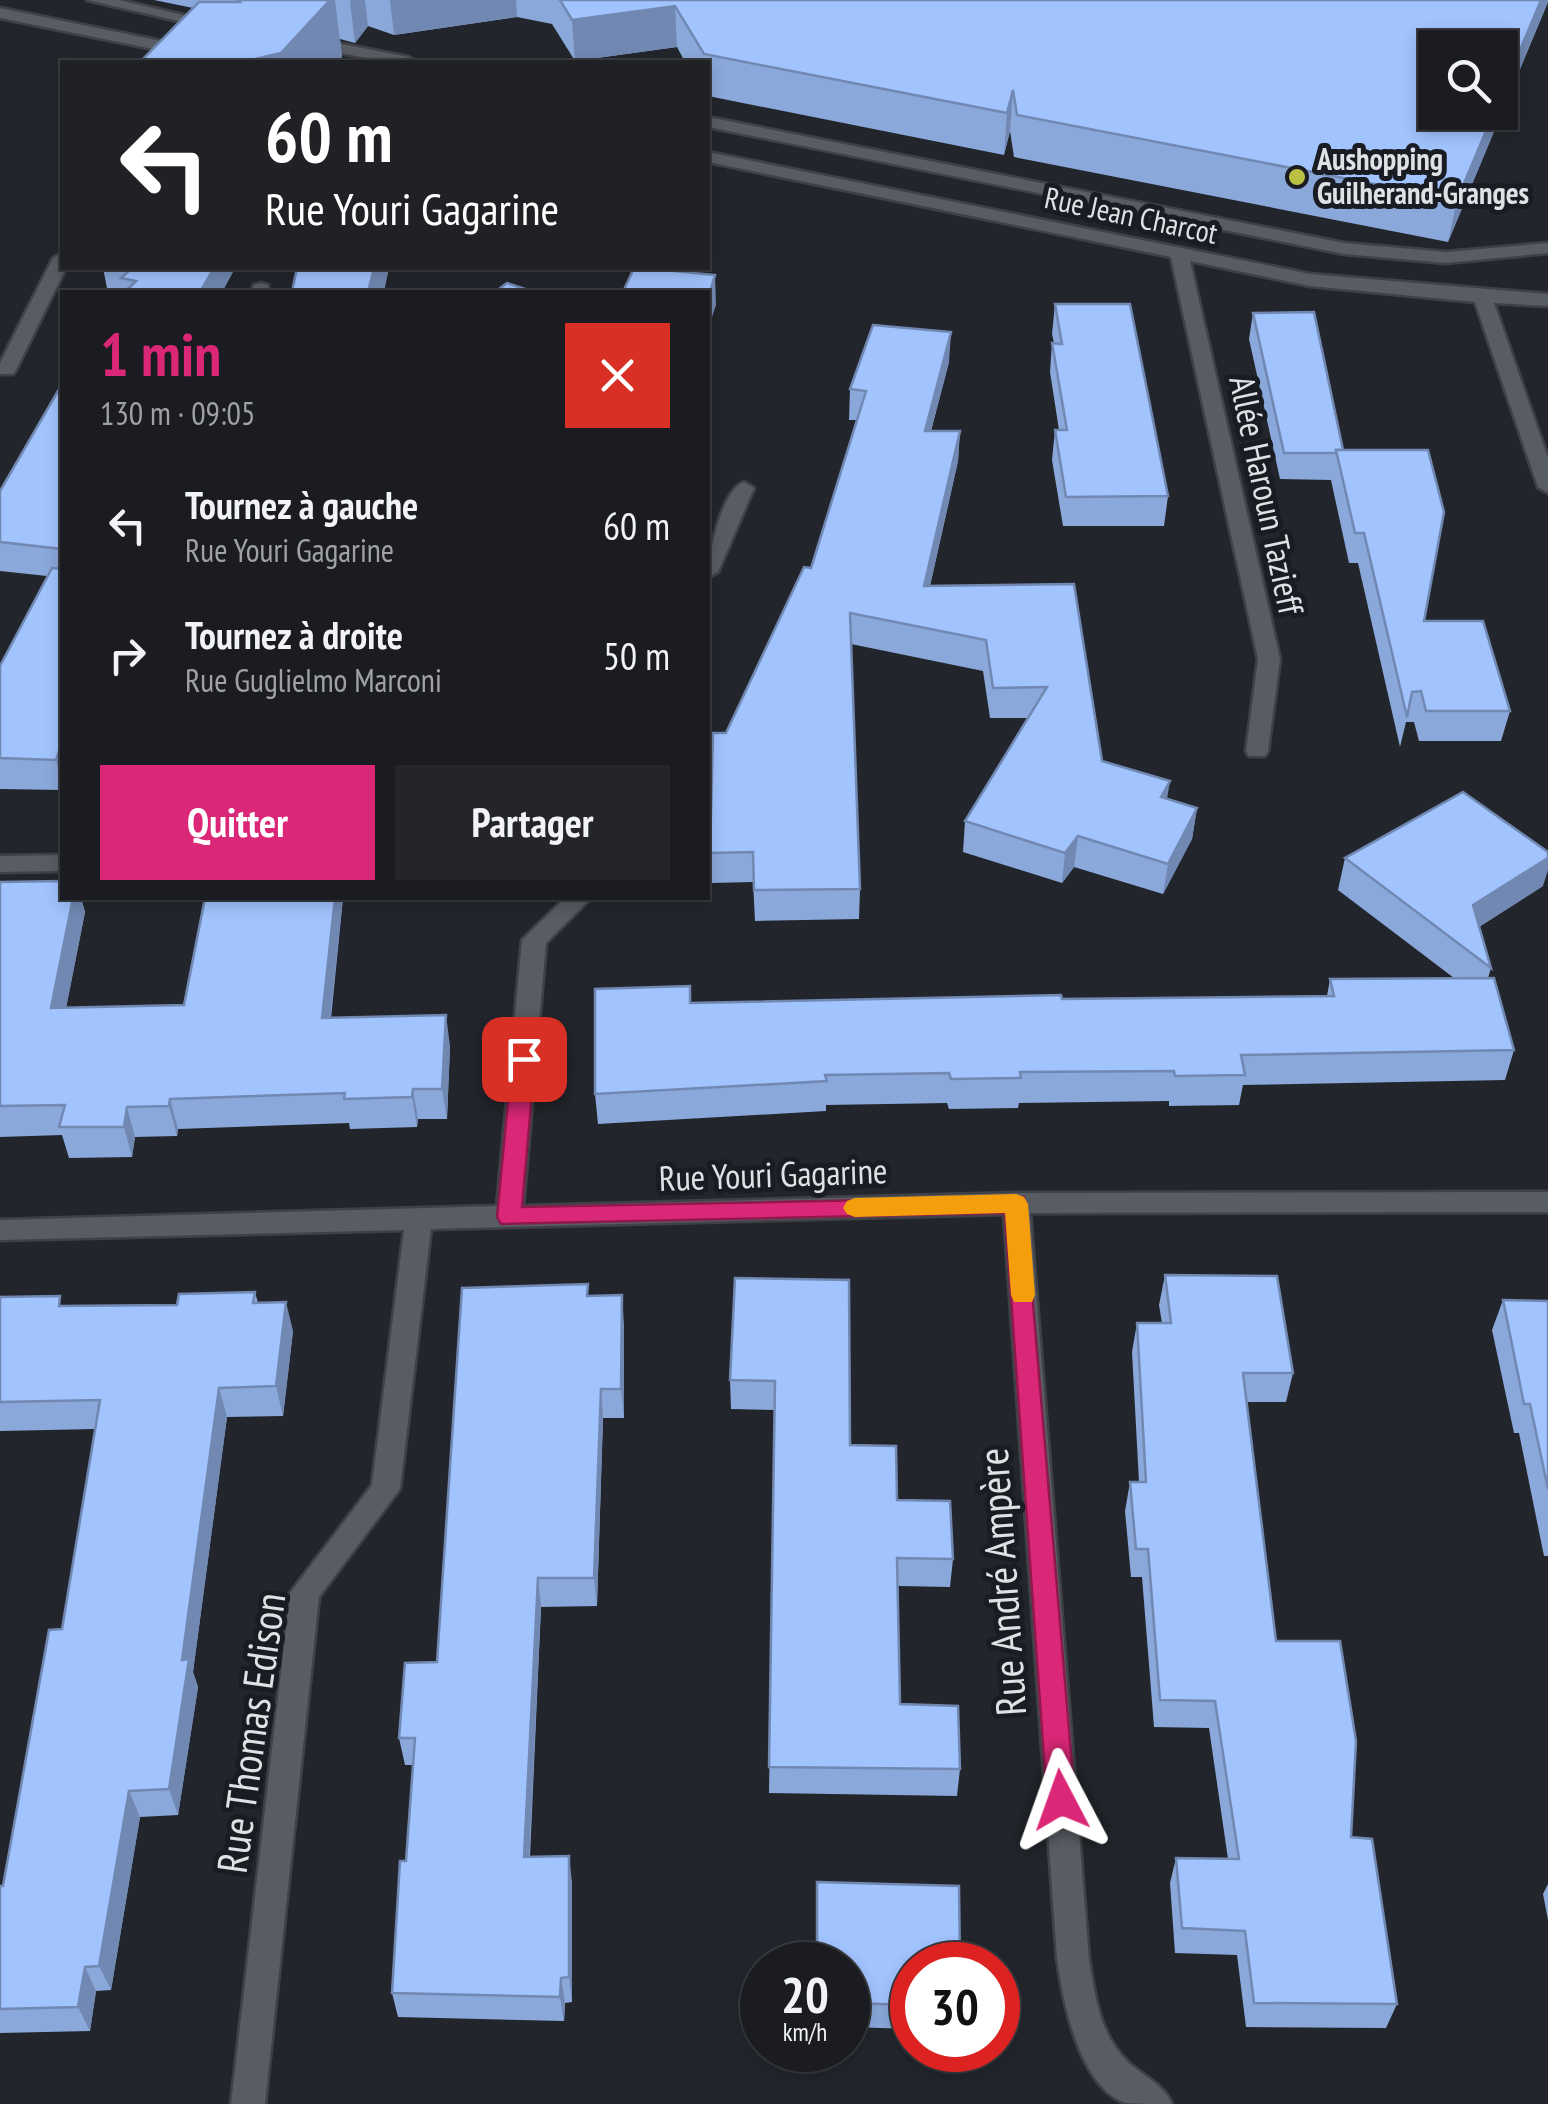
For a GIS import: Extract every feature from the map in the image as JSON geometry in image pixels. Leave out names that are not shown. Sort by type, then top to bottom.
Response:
[{"type":"street","points":[[95,0],[239,29]]},
{"type":"street","points":[[0,17],[21,18],[165,55],[219,60]]},
{"type":"street","points":[[296,40],[399,60]]},
{"type":"street","points":[[710,122],[1403,256],[1447,258],[1548,248]]},
{"type":"street","name":"Rue Jean Charcot","points":[[710,157],[1310,280],[1483,298],[1548,300]]},
{"type":"street","name":"Allée Haroun Tazieff","points":[[1180,255],[1269,659],[1258,751]]},
{"type":"street","points":[[6,370],[60,262]]},
{"type":"street","points":[[1483,298],[1548,487]]},
{"type":"street","points":[[710,567],[744,488]]},
{"type":"street","points":[[0,864],[60,864]]},
{"type":"street","points":[[509,1217],[534,940],[577,900]]},
{"type":"street","name":"Rue Youri Gagarine","points":[[0,1230],[1016,1204],[1548,1202]]},
{"type":"street","name":"Rue André Ampère","points":[[1016,1204],[1073,1959],[1084,2028],[1119,2082],[1154,2104]]},
{"type":"street","name":"Rue Thomas Edison","points":[[248,2104],[305,1593],[386,1489],[419,1219]]},
{"type":"building","points":[[330,0],[281,53],[251,60],[142,60],[199,2]]},
{"type":"building","name":"Aushopping Guilherand-Granges","points":[[560,0],[1541,0],[1518,55],[1518,30],[1418,30],[1418,130],[1486,130],[1457,200],[1017,115],[1013,90],[1007,113],[704,54],[675,6],[572,20]]},
{"type":"building","points":[[130,270],[213,270],[201,290],[127,290],[136,281],[121,278]]},
{"type":"building","points":[[297,270],[374,270],[368,290],[292,290]]},
{"type":"building","points":[[633,270],[715,275],[710,291],[624,290]]},
{"type":"building","points":[[507,283],[528,290],[498,290]]},
{"type":"building","points":[[1055,304],[1130,304],[1168,496],[1066,497],[1055,430],[1067,430],[1052,343],[1062,344]]},
{"type":"building","points":[[1314,312],[1343,450],[1284,453],[1253,313]]},
{"type":"building","points":[[873,325],[951,332],[925,431],[960,431],[924,586],[1074,584],[1102,761],[1170,781],[1161,797],[1197,808],[1168,864],[1078,836],[1065,853],[965,821],[1047,687],[993,688],[986,640],[850,613],[860,889],[754,890],[753,852],[710,853],[713,733],[726,733],[804,567],[811,568],[866,391],[850,389]]},
{"type":"building","points":[[60,387],[60,549],[0,542],[0,491]]},
{"type":"building","points":[[1336,450],[1428,450],[1444,512],[1424,621],[1483,621],[1510,711],[1426,711],[1421,691],[1412,692],[1407,717],[1364,533],[1355,533]]},
{"type":"building","points":[[52,568],[60,569],[60,748],[56,760],[0,758],[0,666]]},
{"type":"building","points":[[1463,792],[1548,852],[1548,858],[1473,905],[1491,968],[1345,858]]},
{"type":"building","points":[[60,881],[60,900],[73,900],[51,1008],[184,1005],[205,900],[335,900],[322,1018],[446,1015],[442,1089],[413,1089],[412,1097],[344,1099],[345,1093],[170,1099],[169,1106],[127,1107],[124,1127],[59,1127],[65,1105],[0,1106],[0,882]]},
{"type":"building","points":[[1494,978],[1514,1050],[1241,1055],[1245,1075],[1175,1076],[1174,1071],[1020,1072],[1021,1078],[951,1079],[949,1073],[825,1075],[827,1081],[595,1094],[595,989],[690,986],[690,1003],[1061,995],[1062,999],[1334,996],[1330,979]]},
{"type":"building","points":[[1165,1275],[1277,1276],[1293,1373],[1243,1373],[1276,1641],[1340,1641],[1356,1741],[1351,1837],[1372,1839],[1397,2004],[1254,2003],[1245,1931],[1182,1928],[1176,1858],[1239,1859],[1215,1701],[1160,1700],[1148,1549],[1136,1549],[1130,1482],[1146,1482],[1137,1323],[1171,1323]]},
{"type":"building","points":[[735,1278],[849,1280],[850,1445],[896,1446],[897,1500],[950,1501],[953,1559],[897,1558],[900,1704],[958,1706],[960,1769],[769,1767],[775,1381],[730,1380]]},
{"type":"building","points":[[588,1284],[587,1296],[622,1295],[621,1389],[601,1389],[594,1578],[538,1578],[524,1857],[569,1856],[569,1977],[561,1978],[560,1997],[392,1993],[400,1861],[406,1861],[415,1738],[399,1738],[405,1663],[437,1662],[462,1288]]},
{"type":"building","points":[[255,1292],[253,1303],[286,1302],[276,1386],[219,1388],[182,1660],[189,1659],[169,1789],[129,1791],[99,1966],[85,1967],[78,2007],[0,2009],[0,1886],[49,1630],[62,1629],[100,1400],[0,1402],[0,1297],[60,1296],[59,1306],[177,1305],[179,1294]]},
{"type":"building","points":[[1503,1300],[1548,1301],[1548,1489],[1530,1404],[1524,1404]]},
{"type":"building","points":[[817,1882],[959,1886],[960,1942],[890,1942],[890,2004],[870,2004],[870,1942],[817,1942]]},
{"type":"slow traffic","points":[[855,1208],[1016,1204],[1023,1295]]},
{"type":"place","name":"Aushopping Guilherand-Granges","points":[[1297,177]]},
{"type":"route","points":[[524,1059],[509,1217],[1016,1204],[1061,1800]]}]
